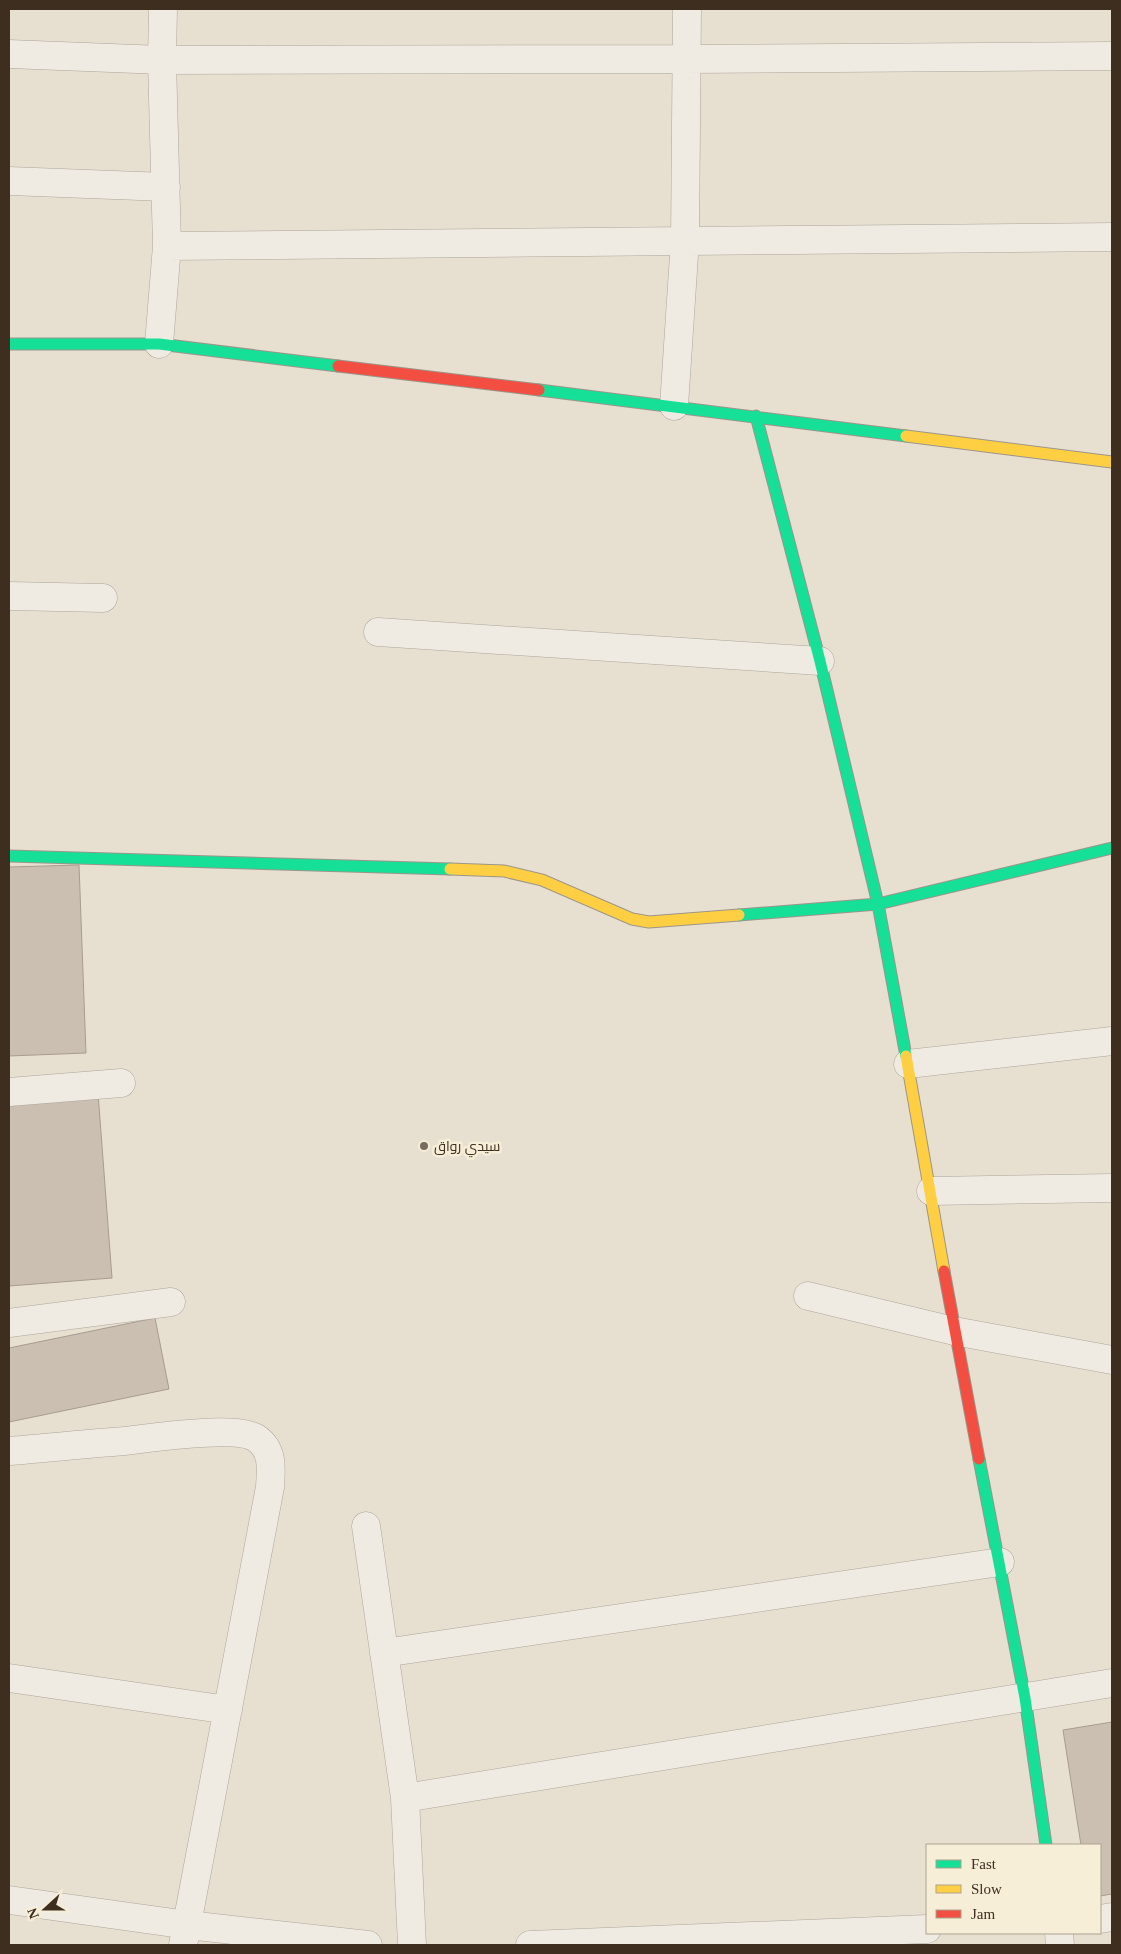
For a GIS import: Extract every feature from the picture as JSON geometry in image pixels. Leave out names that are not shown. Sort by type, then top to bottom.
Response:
[{"type":"street","points":[[159,344],[167,246],[162,60],[163,9]]},
{"type":"street","points":[[674,406],[685,240],[687,9]]},
{"type":"street","points":[[9,54],[162,60],[1112,56]]},
{"type":"street","points":[[9,181],[166,187]]},
{"type":"street","points":[[167,246],[1112,237]]},
{"type":"street","points":[[9,344],[159,344],[756,416],[1112,462]]},
{"type":"street","points":[[756,416],[820,661],[878,904],[931,1191],[954,1331],[1025,1698],[1046,1844]]},
{"type":"street","points":[[9,596],[103,598]]},
{"type":"street","points":[[378,632],[820,661]]},
{"type":"street","points":[[9,856],[504,871],[542,880],[632,919],[649,922],[878,904],[1112,848]]},
{"type":"street","points":[[908,1064],[1112,1042]]},
{"type":"street","points":[[9,1092],[121,1083]]},
{"type":"street","points":[[931,1191],[1112,1188]]},
{"type":"street","points":[[808,1296],[954,1331],[1112,1360]]},
{"type":"street","points":[[9,1323],[171,1302]]},
{"type":"street","points":[[9,1451],[210,1433],[249,1434],[258,1439],[267,1449],[271,1462],[270,1487],[185,1935]]},
{"type":"street","points":[[366,1526],[404,1798],[412,1945]]},
{"type":"street","points":[[384,1653],[1000,1562]]},
{"type":"street","points":[[9,1678],[228,1710]]},
{"type":"street","points":[[404,1798],[1112,1683]]},
{"type":"street","points":[[9,1900],[185,1935],[368,1945]]},
{"type":"street","points":[[530,1945],[926,1929]]},
{"type":"building","points":[[79,865],[86,1053],[9,1056],[9,867]]},
{"type":"building","points":[[98,1093],[112,1278],[9,1286],[9,1100]]},
{"type":"building","points":[[155,1318],[169,1389],[9,1422],[9,1348]]},
{"type":"building","points":[[1112,1722],[1112,1894],[1101,1896],[1101,1844],[1081,1844],[1063,1730]]},
{"type":"traffic: fast","points":[[9,344],[159,344],[338,366]]},
{"type":"traffic: fast","points":[[539,390],[906,436]]},
{"type":"traffic: fast","points":[[756,416],[820,661],[878,904],[906,1056]]},
{"type":"traffic: fast","points":[[739,915],[878,904],[1112,848]]},
{"type":"traffic: fast","points":[[9,856],[450,869]]},
{"type":"traffic: fast","points":[[979,1459],[1025,1698],[1046,1844]]},
{"type":"traffic: slow","points":[[906,436],[1112,462]]},
{"type":"traffic: slow","points":[[450,869],[504,871],[542,880],[632,919],[649,922],[739,915]]},
{"type":"traffic: slow","points":[[906,1056],[944,1271]]},
{"type":"traffic: jam","points":[[338,366],[539,390]]},
{"type":"traffic: jam","points":[[944,1271],[979,1459]]},
{"type":"place","name":"سيدي رواق","points":[[424,1146]]}]
